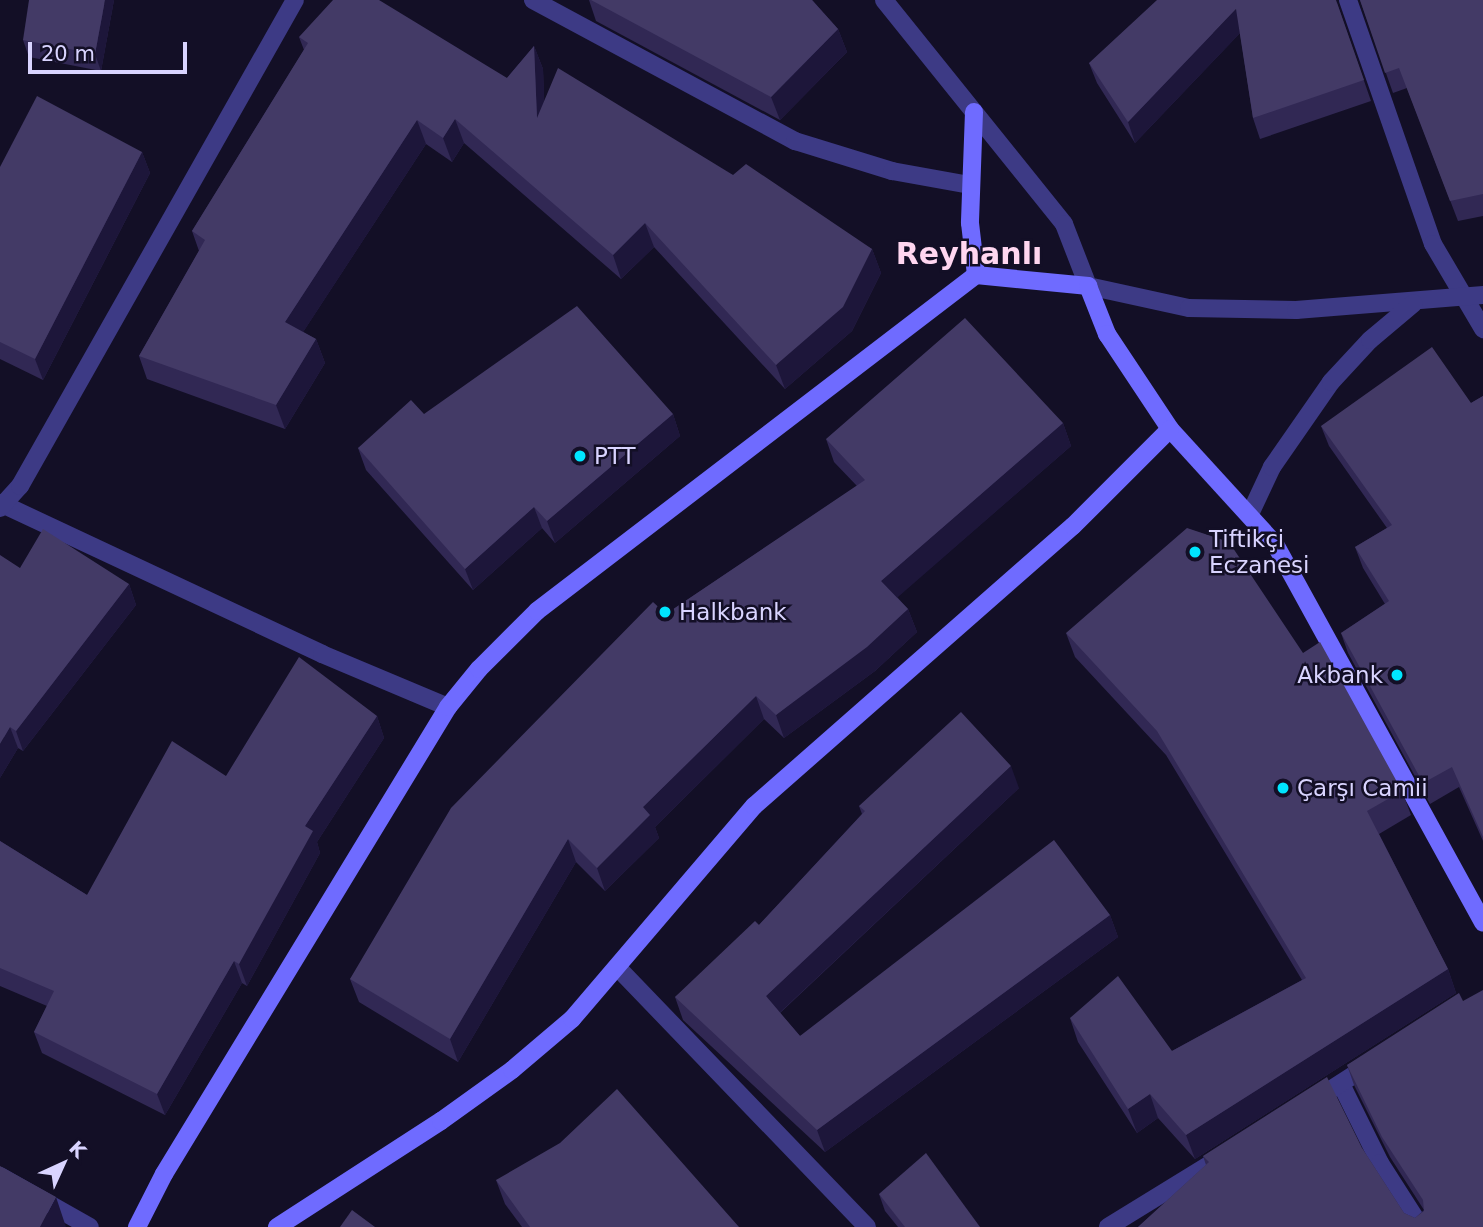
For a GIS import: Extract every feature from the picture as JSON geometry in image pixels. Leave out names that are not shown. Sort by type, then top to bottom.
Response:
[{"type":"main road","points":[[974,112],[970,185],[976,275]]},
{"type":"main road","points":[[137,1227],[164,1174],[448,707],[537,611],[976,275],[1088,285],[1107,334],[1170,429],[1275,544],[1483,923]]},
{"type":"main road","points":[[277,1227],[512,1070],[572,1019],[618,968],[696,869],[754,806],[1073,526],[1170,429]]},
{"type":"street","points":[[295,0],[20,486],[1,505],[322,654],[448,707]]},
{"type":"street","points":[[533,0],[795,141],[892,171],[970,185]]},
{"type":"street","points":[[884,0],[1064,224],[1088,285],[1189,308],[1296,310],[1475,298]]},
{"type":"street","points":[[1348,0],[1433,244],[1475,298],[1483,329]]},
{"type":"street","points":[[1250,514],[1272,467],[1331,382],[1370,340],[1413,303]]},
{"type":"street","points":[[618,968],[867,1227]]},
{"type":"street","points":[[1294,1112],[1385,1055]]},
{"type":"street","points":[[1341,1084],[1380,1163],[1421,1227]]},
{"type":"street","points":[[1108,1227],[1236,1148]]},
{"type":"street","points":[[0,1176],[90,1227]]},
{"type":"building","points":[[29,0],[105,0],[95,54],[23,40]]},
{"type":"building","points":[[333,0],[379,0],[507,78],[534,46],[537,118],[558,68],[733,175],[746,164],[872,249],[843,307],[776,365],[645,223],[613,255],[455,119],[443,138],[417,120],[285,322],[316,339],[276,405],[139,356],[205,240],[192,231],[308,43],[299,37]]},
{"type":"building","points":[[591,0],[812,0],[838,29],[771,97]]},
{"type":"building","points":[[1157,0],[1336,0],[1364,80],[1253,118],[1236,9],[1128,122],[1089,63]]},
{"type":"building","points":[[1360,0],[1483,0],[1483,194],[1450,201],[1399,68],[1385,73]]},
{"type":"building","points":[[37,96],[142,152],[35,359],[0,342],[0,167]]},
{"type":"building","points":[[577,306],[673,414],[547,521],[534,507],[465,569],[358,448],[411,400],[424,414]]},
{"type":"building","points":[[965,318],[1063,423],[881,581],[908,609],[867,647],[776,715],[756,696],[643,807],[650,815],[597,868],[568,839],[450,1039],[350,979],[451,808],[653,602],[666,614],[865,480],[826,439]]},
{"type":"building","points":[[1432,347],[1471,403],[1483,396],[1483,837],[1452,767],[1423,783],[1341,633],[1389,601],[1355,547],[1392,525],[1321,426]]},
{"type":"building","points":[[1187,528],[1229,542],[1303,653],[1320,642],[1402,791],[1367,811],[1448,969],[1186,1135],[1150,1094],[1128,1109],[1070,1018],[1118,976],[1172,1051],[1306,978],[1157,731],[1066,633]]},
{"type":"building","points":[[43,529],[129,584],[16,731],[10,727],[0,744],[0,555],[20,568]]},
{"type":"building","points":[[299,657],[377,716],[305,826],[313,831],[239,964],[234,961],[157,1094],[34,1032],[54,991],[0,968],[0,841],[87,895],[172,741],[226,776]]},
{"type":"building","points":[[961,712],[1011,766],[766,996],[800,1036],[1054,840],[1110,915],[817,1130],[675,997],[755,921],[759,925],[865,811],[859,806]]},
{"type":"building","points":[[1483,990],[1483,1227],[1138,1227],[1209,1162],[1203,1156],[1327,1077],[1362,1148],[1404,1213],[1415,1218],[1424,1211],[1423,1200],[1382,1137],[1347,1065],[1459,993],[1463,1001]]},
{"type":"building","points":[[617,1089],[739,1227],[530,1227],[496,1180],[560,1143]]},
{"type":"building","points":[[926,1153],[980,1227],[905,1227],[879,1194]]},
{"type":"building","points":[[0,1166],[56,1197],[40,1227],[0,1227]]},
{"type":"building","points":[[352,1210],[375,1227],[340,1227]]},
{"type":"place","name":"PTT","points":[[580,456]]},
{"type":"place","name":"Tiftikçi Eczanesi","points":[[1195,552]]},
{"type":"place","name":"Halkbank","points":[[665,612]]},
{"type":"place","name":"Akbank","points":[[1397,675]]},
{"type":"place","name":"Çarşı Camii","points":[[1283,788]]},
{"type":"district","name":"Reyhanlı","points":[[969,254]]}]
